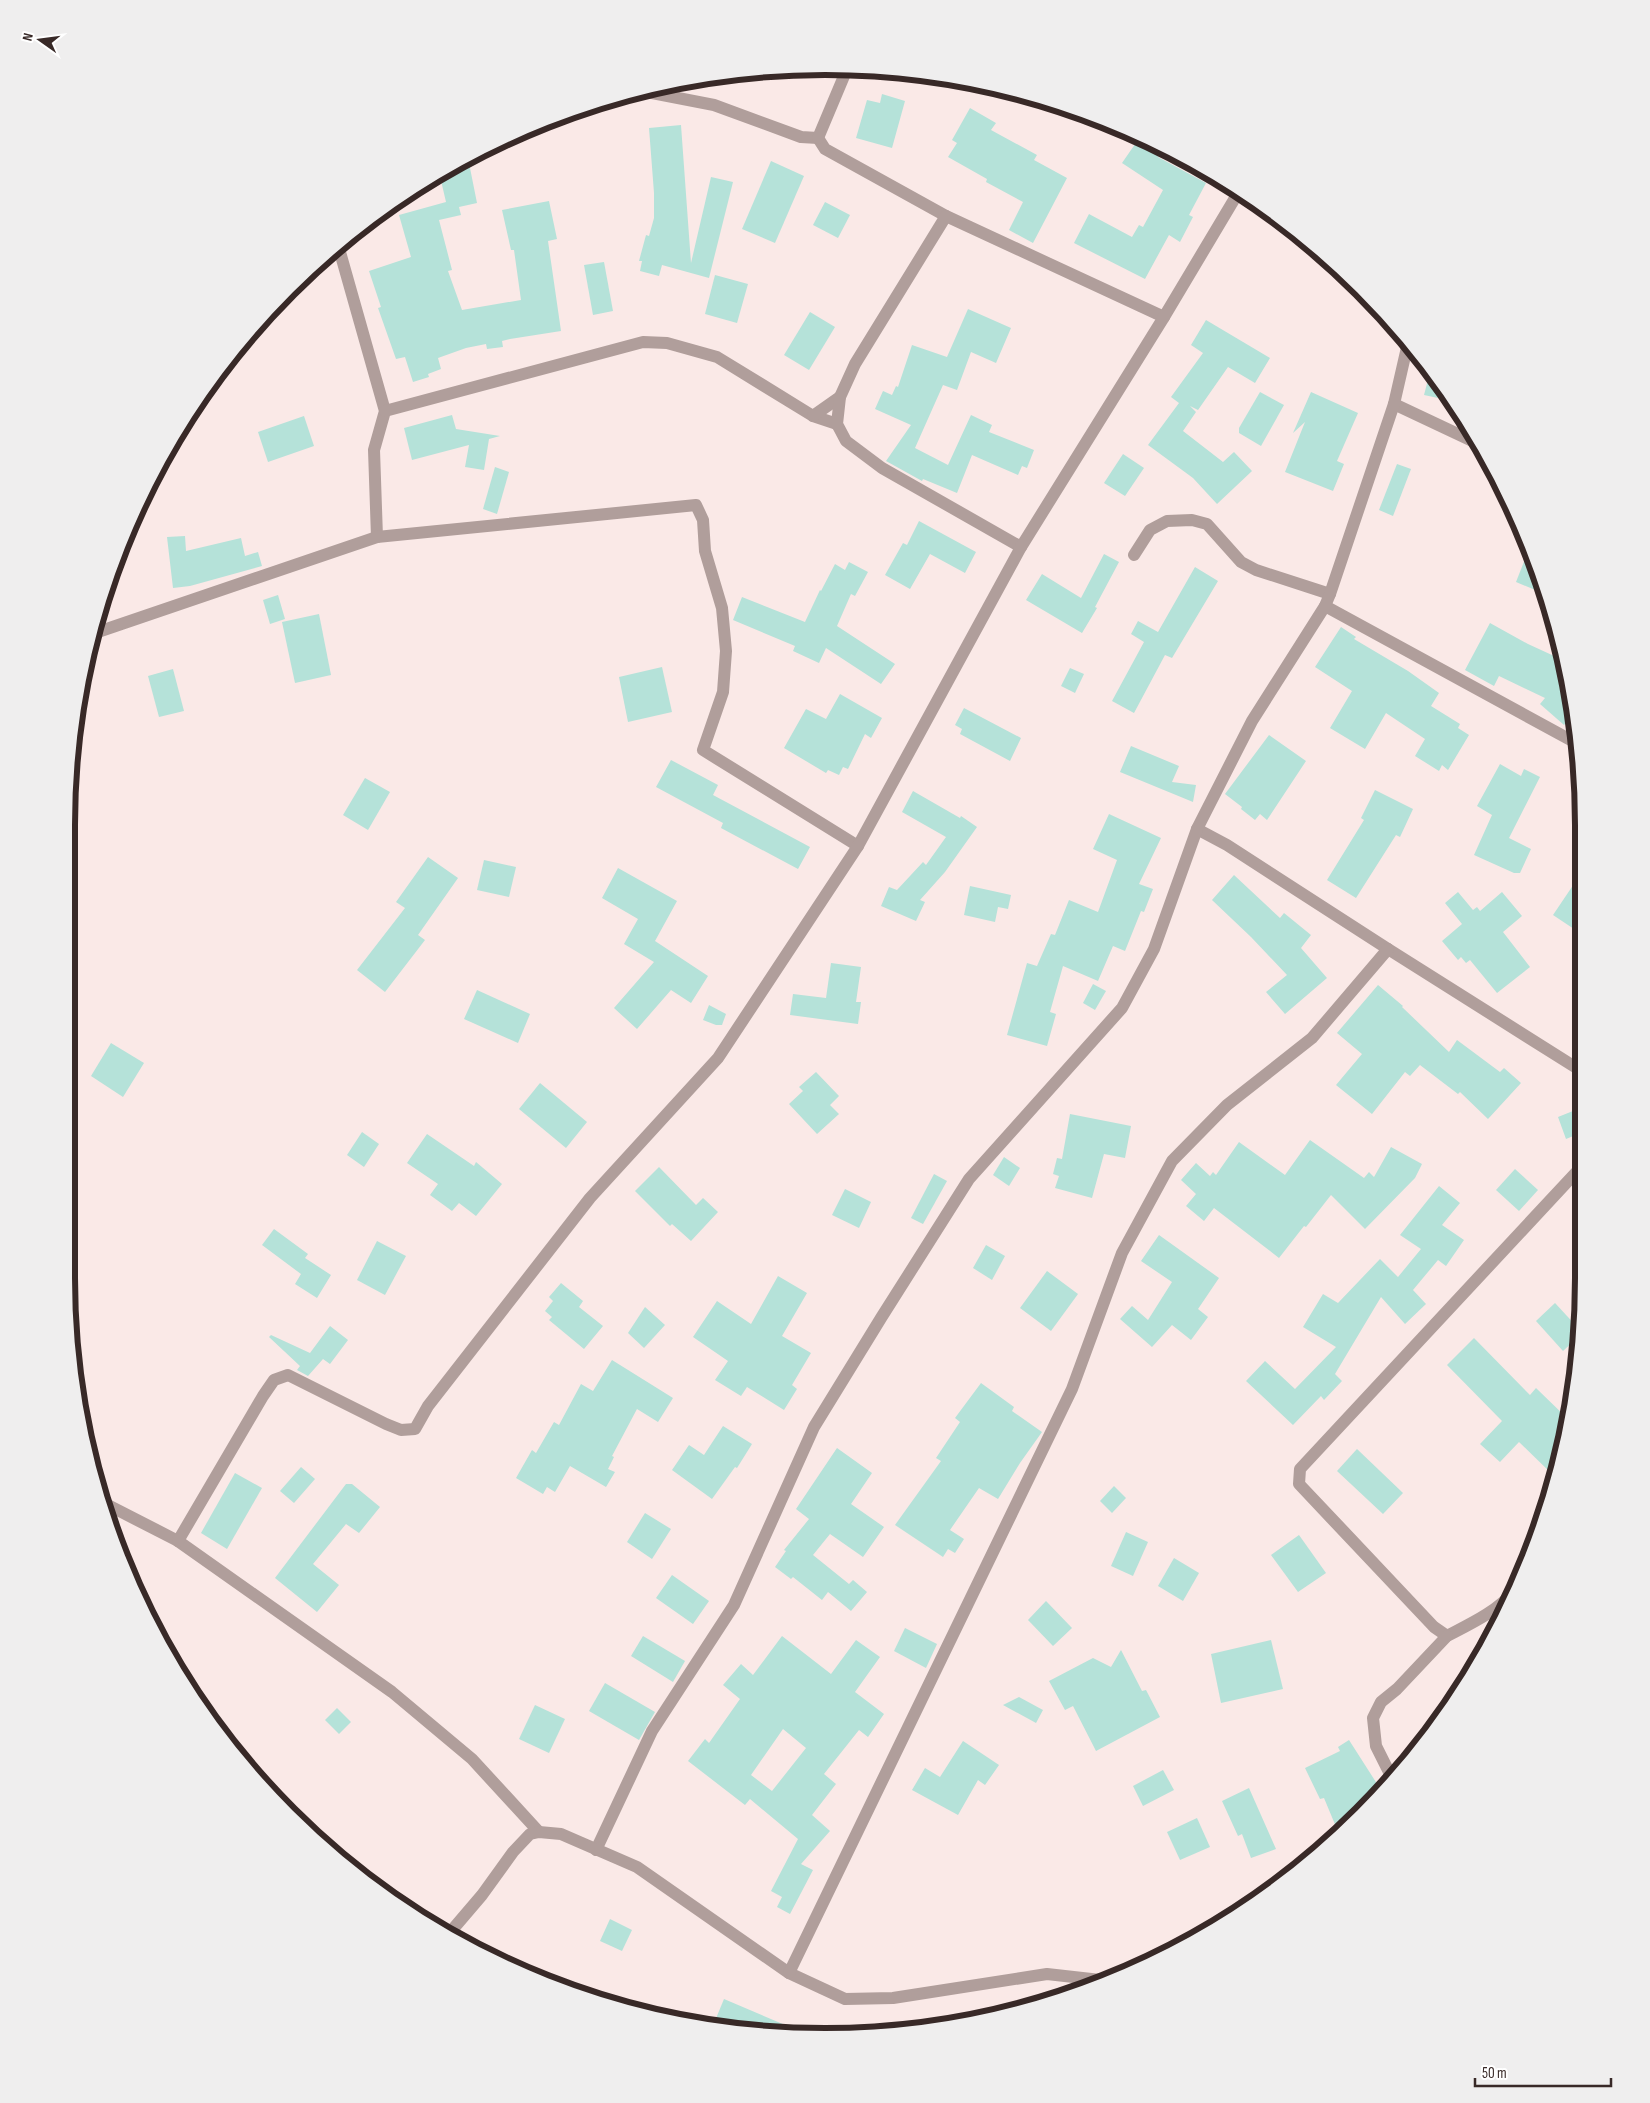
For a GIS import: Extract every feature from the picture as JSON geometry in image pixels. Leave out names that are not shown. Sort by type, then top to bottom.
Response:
[{"type":"street","points":[[818,138],[844,76]]},
{"type":"street","points":[[658,94],[714,105],[801,137],[818,138]]},
{"type":"street","points":[[818,138],[825,149],[946,216],[1164,317]]},
{"type":"street","points":[[178,1541],[274,1380],[288,1375],[386,1424],[401,1430],[415,1429],[428,1406],[590,1198],[718,1058],[858,846],[1021,547],[1164,317],[1236,197]]},
{"type":"street","points":[[946,216],[855,364],[840,397],[837,424],[846,441],[882,468],[1021,547]]},
{"type":"street","points":[[340,253],[386,411],[374,450],[377,537]]},
{"type":"street","points":[[386,411],[643,342],[667,343],[717,357],[813,416],[837,424]]},
{"type":"street","points":[[596,1850],[652,1731],[734,1605],[814,1427],[969,1178],[1122,1008],[1154,949],[1197,829],[1252,721],[1325,606],[1394,404],[1406,351]]},
{"type":"street","points":[[813,416],[840,397]]},
{"type":"street","points":[[1394,404],[1468,438]]},
{"type":"street","points":[[101,631],[377,537],[696,505],[703,520],[705,551],[722,608],[726,651],[723,692],[703,750],[858,846]]},
{"type":"street","points":[[1134,555],[1150,530],[1168,521],[1192,520],[1207,524],[1241,562],[1256,570],[1330,594]]},
{"type":"street","points":[[1325,606],[1570,740]]},
{"type":"street","points":[[1197,829],[1227,845],[1575,1067]]},
{"type":"street","points":[[790,1973],[1072,1389],[1122,1253],[1172,1161],[1227,1105],[1312,1038],[1388,949]]},
{"type":"street","points":[[1447,1636],[1434,1627],[1299,1484],[1300,1468],[1575,1174]]},
{"type":"street","points":[[111,1507],[178,1541],[392,1692],[472,1759],[540,1832]]},
{"type":"street","points":[[1389,1773],[1376,1746],[1373,1718],[1381,1702],[1397,1689],[1447,1636],[1474,1622],[1501,1602]]},
{"type":"street","points":[[453,1929],[482,1895],[513,1852],[530,1834],[540,1832],[561,1834],[637,1867],[790,1973],[844,1999],[893,1998],[1047,1974],[1091,1979]]},
{"type":"building","points":[[882,94],[905,101],[892,148],[856,138],[867,100],[880,103]]},
{"type":"building","points":[[970,108],[996,123],[991,130],[1037,155],[1034,160],[1067,178],[1033,243],[1009,230],[1023,202],[986,182],[987,179],[948,157],[957,143],[952,140]]},
{"type":"building","points":[[681,125],[691,263],[711,177],[733,182],[709,278],[662,265],[659,276],[640,271],[642,261],[639,261],[646,235],[649,236],[654,218],[649,128]]},
{"type":"building","points":[[1136,143],[1160,154],[1158,157],[1206,183],[1189,215],[1193,217],[1180,242],[1169,235],[1145,279],[1074,243],[1089,214],[1132,237],[1139,225],[1143,227],[1163,190],[1122,163]]},
{"type":"building","points":[[771,161],[804,176],[775,243],[742,229]]},
{"type":"building","points":[[469,165],[477,203],[459,207],[461,215],[439,220],[452,270],[448,271],[462,310],[521,300],[514,250],[511,250],[502,210],[549,201],[557,239],[548,241],[561,331],[502,341],[503,347],[487,349],[486,344],[466,348],[438,358],[441,369],[428,374],[429,377],[413,382],[405,357],[396,359],[378,308],[381,307],[369,271],[411,257],[399,215],[446,202],[441,181]]},
{"type":"building","points":[[825,202],[850,215],[838,238],[813,225]]},
{"type":"building","points":[[604,262],[613,311],[593,315],[584,265]]},
{"type":"building","points":[[715,275],[748,284],[737,323],[705,314]]},
{"type":"building","points":[[968,309],[1011,328],[996,363],[971,352],[957,390],[943,385],[915,448],[948,465],[971,415],[992,425],[989,432],[1034,450],[1027,468],[1022,466],[1018,475],[972,455],[957,493],[923,479],[922,481],[886,461],[911,425],[875,409],[883,391],[892,395],[896,386],[898,387],[912,345],[947,357]]},
{"type":"building","points":[[810,312],[835,327],[809,370],[784,355]]},
{"type":"building","points":[[1206,320],[1270,358],[1255,383],[1228,367],[1198,410],[1190,406],[1196,412],[1183,431],[1223,462],[1234,452],[1252,471],[1217,504],[1193,478],[1148,445],[1179,403],[1171,397],[1203,353],[1191,345]]},
{"type":"building","points":[[1428,379],[1439,394],[1438,398],[1424,395]]},
{"type":"building","points":[[1260,392],[1284,405],[1261,446],[1239,433],[1239,428]]},
{"type":"building","points":[[1311,392],[1358,413],[1337,461],[1344,464],[1333,491],[1285,472],[1305,422],[1293,433]]},
{"type":"building","points":[[452,415],[456,429],[500,436],[489,439],[484,470],[465,467],[469,445],[412,460],[404,428]]},
{"type":"building","points":[[304,416],[314,446],[268,462],[258,432]]},
{"type":"building","points":[[1123,454],[1144,468],[1125,496],[1104,483]]},
{"type":"building","points":[[1397,464],[1411,469],[1393,516],[1379,510]]},
{"type":"building","points":[[495,467],[509,472],[497,514],[483,509]]},
{"type":"building","points":[[919,521],[976,552],[965,573],[930,554],[910,589],[885,575],[903,543],[907,545]]},
{"type":"building","points":[[185,536],[186,551],[241,538],[245,556],[258,552],[262,566],[190,586],[173,588],[167,537]]},
{"type":"building","points":[[1104,554],[1119,562],[1095,607],[1097,608],[1082,633],[1026,600],[1042,574],[1081,598]]},
{"type":"building","points":[[1525,558],[1537,591],[1516,582]]},
{"type":"building","points":[[849,562],[868,572],[855,596],[851,594],[837,626],[895,664],[881,684],[826,648],[819,663],[793,651],[795,646],[733,620],[742,597],[805,622],[835,564],[845,570]]},
{"type":"building","points":[[1195,567],[1218,581],[1172,658],[1165,655],[1134,713],[1112,701],[1144,642],[1131,634],[1138,621],[1158,632]]},
{"type":"building","points":[[278,595],[285,619],[270,624],[263,600]]},
{"type":"building","points":[[319,614],[331,675],[295,683],[282,622]]},
{"type":"building","points":[[1490,623],[1555,657],[1568,721],[1564,725],[1540,704],[1545,698],[1499,676],[1494,686],[1465,670]]},
{"type":"building","points":[[1341,627],[1356,637],[1354,639],[1408,671],[1439,693],[1431,706],[1460,724],[1458,728],[1469,735],[1448,770],[1442,765],[1439,771],[1415,756],[1425,739],[1386,713],[1365,749],[1330,728],[1352,691],[1315,667]]},
{"type":"building","points":[[662,667],[672,712],[628,722],[619,677]]},
{"type":"building","points":[[1070,668],[1084,674],[1075,693],[1061,686]]},
{"type":"building","points":[[173,669],[184,711],[159,717],[148,676]]},
{"type":"building","points":[[840,694],[882,718],[871,738],[865,734],[848,769],[843,767],[839,775],[828,770],[826,773],[784,748],[806,709],[826,719]]},
{"type":"building","points":[[964,708],[1021,738],[1010,761],[960,734],[962,729],[955,725]]},
{"type":"building","points":[[1269,735],[1306,761],[1267,820],[1260,814],[1255,820],[1225,794]]},
{"type":"building","points":[[1131,746],[1179,766],[1172,782],[1196,785],[1193,802],[1120,772]]},
{"type":"building","points":[[671,760],[718,785],[713,795],[810,847],[798,869],[721,828],[723,823],[656,787]]},
{"type":"building","points":[[1500,764],[1521,776],[1524,769],[1540,777],[1509,838],[1531,849],[1520,873],[1514,873],[1474,855],[1492,815],[1477,806]]},
{"type":"building","points":[[365,778],[390,792],[368,830],[343,815]]},
{"type":"building","points":[[1375,790],[1413,809],[1400,837],[1396,835],[1356,898],[1327,880],[1364,820],[1361,818]]},
{"type":"building","points":[[913,791],[960,818],[961,816],[977,827],[945,872],[920,900],[925,902],[916,921],[881,906],[889,887],[897,890],[923,862],[926,865],[946,837],[902,812]]},
{"type":"building","points":[[1109,814],[1161,838],[1139,884],[1153,889],[1144,912],[1141,911],[1125,951],[1113,946],[1098,981],[1063,966],[1050,1012],[1056,1014],[1047,1046],[1007,1035],[1027,963],[1037,966],[1051,934],[1055,935],[1069,900],[1098,912],[1117,860],[1093,849]]},
{"type":"building","points":[[428,857],[458,878],[418,935],[425,940],[385,992],[357,970],[405,908],[396,902]]},
{"type":"building","points":[[484,860],[516,867],[509,897],[477,890]]},
{"type":"building","points":[[618,868],[677,901],[655,941],[708,976],[691,1003],[671,990],[637,1029],[614,1008],[654,962],[624,944],[638,919],[602,898]]},
{"type":"building","points":[[1234,875],[1280,918],[1284,913],[1311,935],[1301,948],[1327,978],[1285,1014],[1266,992],[1287,975],[1212,900]]},
{"type":"building","points":[[1575,882],[1575,930],[1553,915]]},
{"type":"building","points":[[970,886],[1011,895],[1008,909],[998,907],[995,922],[964,915]]},
{"type":"building","points":[[1458,892],[1473,910],[1477,907],[1480,911],[1502,892],[1522,916],[1503,932],[1530,967],[1497,993],[1470,960],[1466,963],[1461,957],[1458,960],[1442,941],[1462,924],[1445,903]]},
{"type":"building","points":[[831,963],[861,967],[856,1002],[861,1002],[858,1024],[790,1015],[793,994],[826,998]]},
{"type":"building","points":[[1093,984],[1106,991],[1095,1010],[1083,1003]]},
{"type":"building","points":[[1378,985],[1403,1006],[1449,1052],[1457,1040],[1500,1072],[1504,1068],[1521,1083],[1488,1119],[1460,1092],[1458,1094],[1420,1065],[1410,1076],[1405,1072],[1372,1114],[1336,1085],[1362,1054],[1337,1033]]},
{"type":"building","points":[[477,990],[530,1014],[518,1043],[464,1019]]},
{"type":"building","points":[[709,1005],[726,1014],[722,1025],[716,1025],[703,1020]]},
{"type":"building","points":[[111,1043],[144,1063],[123,1097],[91,1076]]},
{"type":"building","points":[[816,1072],[839,1096],[830,1105],[839,1114],[817,1134],[789,1104],[803,1091],[799,1087]]},
{"type":"building","points":[[540,1083],[587,1122],[566,1148],[519,1109]]},
{"type":"building","points":[[1575,1110],[1575,1135],[1566,1139],[1558,1117]]},
{"type":"building","points":[[1070,1114],[1131,1126],[1125,1158],[1104,1154],[1092,1198],[1055,1188],[1059,1176],[1053,1174],[1057,1158],[1062,1159]]},
{"type":"building","points":[[362,1132],[379,1144],[364,1167],[347,1155]]},
{"type":"building","points":[[427,1134],[474,1166],[476,1162],[502,1184],[476,1216],[459,1203],[452,1211],[430,1195],[438,1184],[407,1163]]},
{"type":"building","points":[[1310,1140],[1364,1178],[1369,1172],[1374,1177],[1391,1147],[1422,1164],[1415,1178],[1365,1229],[1331,1195],[1279,1258],[1214,1208],[1204,1221],[1186,1206],[1196,1194],[1181,1180],[1196,1163],[1210,1176],[1213,1172],[1216,1175],[1239,1142],[1285,1175]]},
{"type":"building","points":[[1004,1157],[1020,1168],[1009,1186],[993,1175]]},
{"type":"building","points":[[659,1167],[696,1205],[703,1198],[718,1212],[691,1241],[672,1224],[670,1226],[635,1191]]},
{"type":"building","points":[[1515,1169],[1538,1190],[1519,1211],[1496,1190]]},
{"type":"building","points":[[934,1174],[947,1181],[923,1224],[911,1218]]},
{"type":"building","points":[[1439,1186],[1460,1203],[1442,1225],[1464,1240],[1446,1266],[1438,1260],[1413,1290],[1426,1304],[1405,1324],[1381,1297],[1335,1374],[1342,1381],[1324,1400],[1321,1396],[1293,1425],[1246,1381],[1265,1361],[1295,1389],[1336,1347],[1303,1327],[1323,1294],[1338,1303],[1380,1259],[1398,1277],[1421,1249],[1400,1235]]},
{"type":"building","points":[[845,1189],[871,1202],[859,1228],[832,1215]]},
{"type":"building","points":[[274,1229],[308,1254],[305,1258],[331,1275],[317,1298],[295,1284],[301,1274],[262,1245]]},
{"type":"building","points":[[1159,1235],[1219,1278],[1198,1309],[1208,1317],[1191,1340],[1172,1325],[1152,1347],[1120,1319],[1132,1306],[1148,1320],[1172,1282],[1141,1261]]},
{"type":"building","points":[[377,1241],[406,1256],[385,1295],[357,1280]]},
{"type":"building","points":[[986,1245],[1005,1256],[992,1280],[973,1268]]},
{"type":"building","points":[[1047,1271],[1078,1294],[1051,1331],[1020,1308]]},
{"type":"building","points":[[778,1276],[807,1293],[782,1336],[811,1353],[792,1385],[797,1389],[784,1410],[747,1387],[741,1396],[715,1380],[728,1361],[693,1337],[717,1301],[751,1324]]},
{"type":"building","points":[[561,1283],[583,1301],[579,1307],[603,1326],[584,1349],[549,1320],[552,1317],[545,1311],[553,1301],[549,1297]]},
{"type":"building","points":[[1555,1303],[1573,1323],[1572,1343],[1563,1351],[1536,1321]]},
{"type":"building","points":[[645,1307],[665,1325],[644,1348],[628,1333]]},
{"type":"building","points":[[330,1326],[348,1340],[330,1364],[323,1359],[308,1376],[297,1370],[300,1366],[269,1337],[271,1335],[310,1353]]},
{"type":"building","points":[[1474,1338],[1530,1395],[1536,1388],[1563,1414],[1549,1471],[1519,1442],[1500,1462],[1480,1444],[1502,1421],[1447,1365]]},
{"type":"building","points":[[612,1360],[673,1398],[658,1422],[637,1409],[612,1456],[614,1457],[608,1469],[615,1472],[606,1487],[570,1466],[555,1492],[547,1487],[543,1494],[516,1478],[532,1450],[536,1453],[554,1422],[559,1425],[581,1384],[593,1391]]},
{"type":"building","points":[[981,1383],[1014,1407],[1012,1411],[1042,1432],[998,1499],[979,1488],[950,1530],[964,1539],[955,1553],[948,1549],[943,1557],[895,1525],[941,1461],[936,1458],[960,1422],[955,1418]]},
{"type":"building","points":[[723,1426],[752,1444],[737,1468],[735,1467],[712,1499],[672,1470],[689,1445],[704,1455]]},
{"type":"building","points":[[837,1448],[872,1473],[851,1504],[884,1527],[863,1557],[830,1534],[813,1555],[849,1584],[853,1580],[867,1592],[851,1611],[828,1592],[822,1600],[793,1577],[791,1579],[775,1567],[786,1551],[784,1550],[809,1519],[796,1509]]},
{"type":"building","points":[[1357,1449],[1403,1493],[1383,1514],[1337,1471]]},
{"type":"building","points":[[301,1467],[315,1479],[294,1503],[280,1491]]},
{"type":"building","points":[[235,1473],[262,1488],[227,1549],[201,1533]]},
{"type":"building","points":[[346,1484],[352,1484],[380,1507],[359,1533],[346,1524],[313,1564],[339,1585],[317,1612],[275,1578]]},
{"type":"building","points":[[1114,1486],[1126,1498],[1112,1513],[1100,1501]]},
{"type":"building","points":[[645,1513],[671,1529],[652,1559],[627,1542]]},
{"type":"building","points":[[1126,1532],[1148,1542],[1133,1576],[1111,1566]]},
{"type":"building","points":[[1299,1535],[1326,1573],[1298,1592],[1271,1555]]},
{"type":"building","points":[[1174,1558],[1199,1573],[1183,1601],[1158,1586]]},
{"type":"building","points":[[672,1575],[709,1601],[693,1624],[656,1598]]},
{"type":"building","points":[[1046,1601],[1072,1628],[1053,1646],[1028,1620]]},
{"type":"building","points":[[905,1628],[937,1644],[926,1668],[894,1651]]},
{"type":"building","points":[[643,1636],[685,1661],[673,1682],[631,1656]]},
{"type":"building","points":[[782,1636],[831,1674],[856,1640],[880,1657],[855,1692],[884,1714],[868,1737],[859,1730],[824,1774],[836,1784],[812,1815],[830,1831],[801,1864],[813,1870],[790,1914],[777,1907],[782,1897],[771,1891],[798,1839],[750,1799],[745,1805],[688,1761],[705,1739],[709,1743],[740,1699],[723,1685],[741,1664],[753,1675]],"holes":[[[783,1729],[806,1748],[772,1791],[751,1775]]]},
{"type":"building","points":[[1271,1640],[1283,1689],[1221,1703],[1211,1654]]},
{"type":"building","points":[[1121,1650],[1142,1691],[1146,1690],[1160,1717],[1096,1751],[1073,1706],[1065,1710],[1049,1681],[1093,1658],[1111,1667]]},
{"type":"building","points":[[605,1683],[655,1712],[639,1740],[589,1711]]},
{"type":"building","points":[[1019,1697],[1043,1710],[1036,1723],[1003,1705]]},
{"type":"building","points":[[535,1705],[565,1719],[549,1753],[519,1739]]},
{"type":"building","points":[[337,1708],[351,1722],[339,1734],[325,1720]]},
{"type":"building","points":[[1349,1740],[1378,1785],[1336,1827],[1324,1798],[1320,1799],[1305,1768],[1340,1751],[1338,1747]]},
{"type":"building","points":[[963,1741],[999,1765],[985,1785],[978,1780],[958,1815],[912,1790],[925,1768],[940,1777]]},
{"type":"building","points":[[1163,1770],[1174,1790],[1143,1806],[1133,1786]]},
{"type":"building","points":[[1249,1788],[1276,1849],[1251,1858],[1242,1834],[1238,1836],[1222,1801]]},
{"type":"building","points":[[1197,1818],[1210,1847],[1180,1860],[1167,1832]]},
{"type":"building","points":[[610,1919],[632,1930],[622,1951],[600,1941]]},
{"type":"building","points":[[724,1999],[789,2027],[727,2022],[715,2020]]}]
